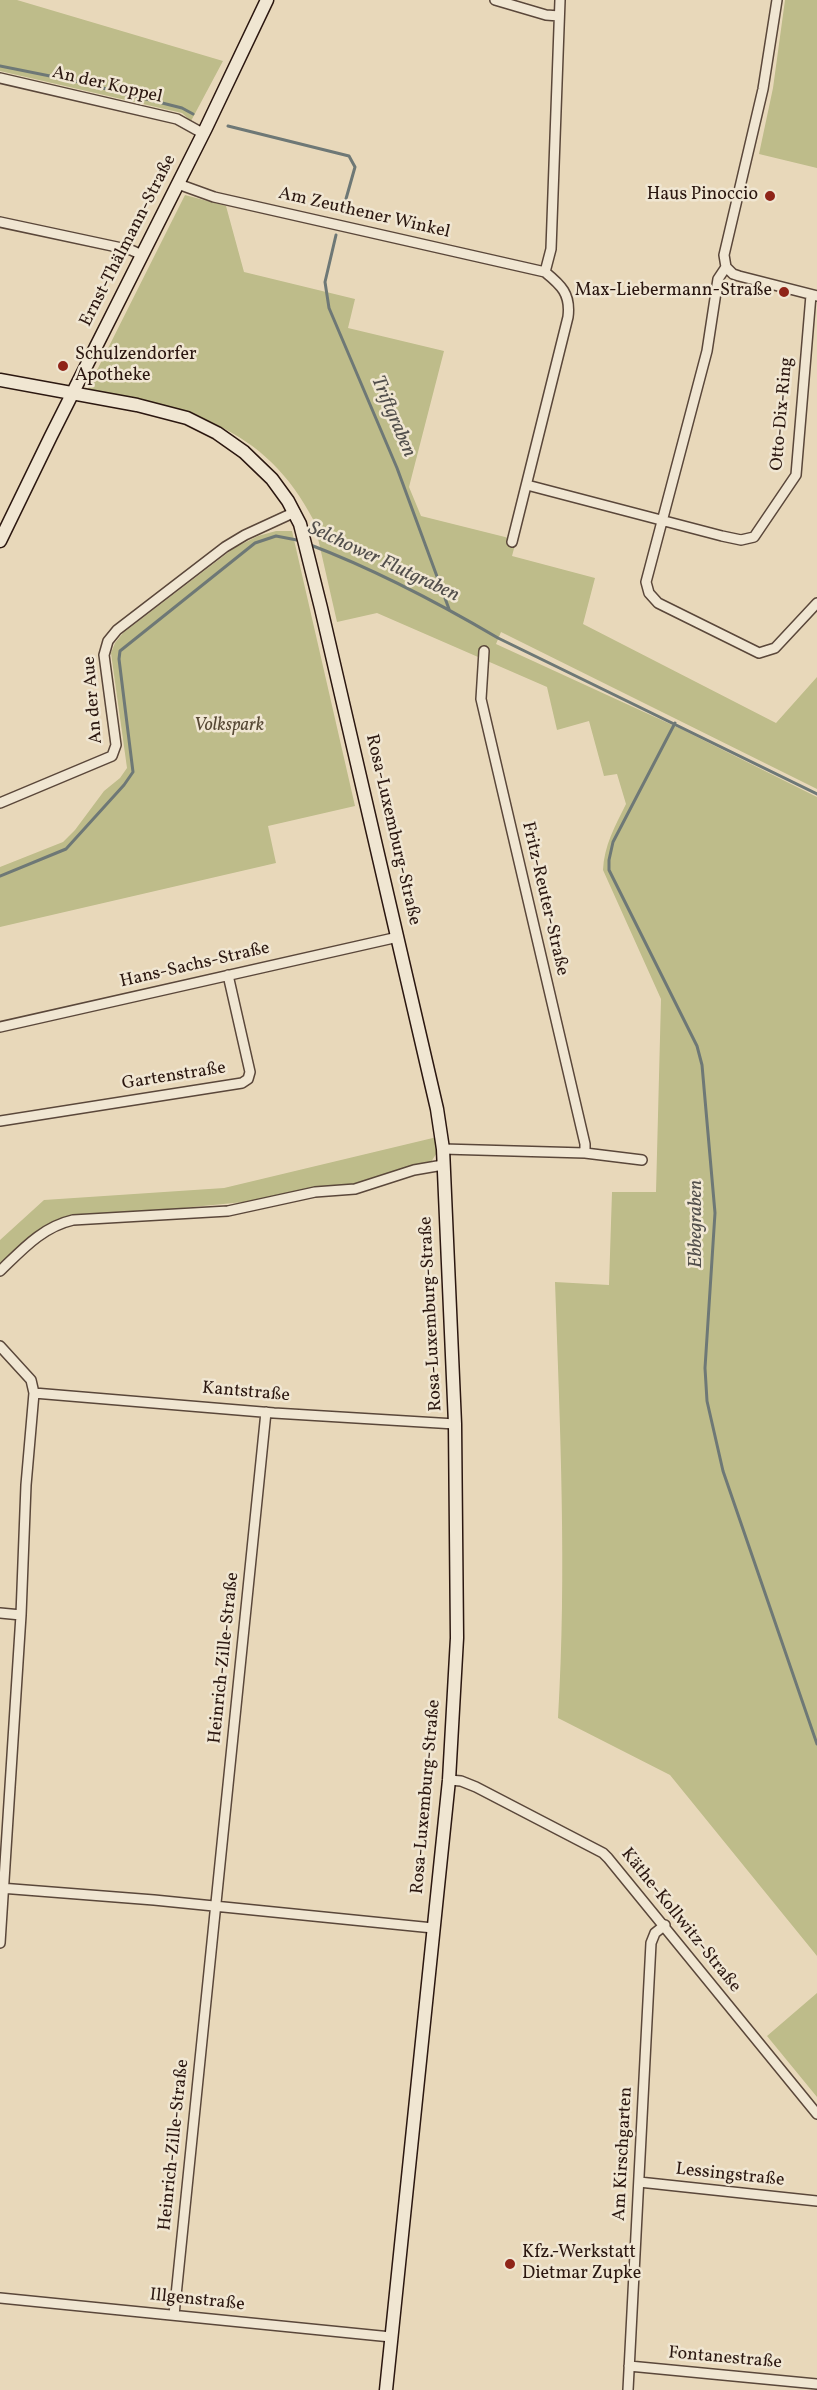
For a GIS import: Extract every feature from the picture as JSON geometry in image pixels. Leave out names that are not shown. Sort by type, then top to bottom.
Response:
[{"type":"street","name":"Ernst-Thälmann-Straße","points":[[0,541],[204,134],[267,0]]},
{"type":"street","points":[[495,0],[546,15],[559,16]]},
{"type":"street","points":[[544,272],[550,259],[551,249],[551,190],[560,0]]},
{"type":"street","points":[[777,0],[764,88],[724,255],[726,267],[733,274],[814,295]]},
{"type":"street","name":"An der Koppel","points":[[0,78],[177,119],[204,134]]},
{"type":"street","name":"Am Zeuthener Winkel","points":[[178,184],[214,197],[544,272],[562,287],[567,293],[570,306],[512,542]]},
{"type":"street","points":[[0,222],[131,250],[142,255]]},
{"type":"street","points":[[726,267],[715,289],[706,351],[646,582],[649,593],[658,603],[759,653],[775,648],[817,603]]},
{"type":"street","name":"Otto-Dix-Ring","points":[[662,520],[722,536],[747,539],[754,537],[760,531],[793,483],[797,469],[814,295]]},
{"type":"street","name":"Rosa-Luxemburg-Straße","points":[[0,380],[172,413],[210,429],[258,464],[279,487],[295,512],[309,556],[434,1098],[443,1149],[455,1424],[458,1615],[449,1780],[386,2390]]},
{"type":"street","points":[[526,484],[662,520]]},
{"type":"street","name":"An der Aue","points":[[0,803],[112,756],[116,745],[104,655],[108,641],[117,630],[225,547],[295,512]]},
{"type":"street","name":"Fritz-Reuter-Straße","points":[[484,651],[481,699],[585,1144],[585,1153]]},
{"type":"street","name":"Hans-Sachs-Straße","points":[[0,1028],[398,937]]},
{"type":"street","name":"Gartenstraße","points":[[0,1121],[242,1083],[248,1079],[250,1072],[228,975]]},
{"type":"street","points":[[443,1149],[585,1153],[642,1160]]},
{"type":"street","points":[[0,1271],[34,1239],[61,1223],[73,1220],[228,1211],[315,1192],[355,1189],[414,1170],[443,1165]]},
{"type":"street","points":[[0,1346],[31,1380],[34,1393],[26,1485],[21,1615],[8,1750],[0,1943]]},
{"type":"street","name":"Kantstraße","points":[[34,1393],[266,1412],[455,1424]]},
{"type":"street","name":"Heinrich-Zille-Straße","points":[[174,2315],[266,1412]]},
{"type":"street","points":[[0,1613],[21,1615]]},
{"type":"street","name":"Käthe-Kollwitz-Straße","points":[[449,1780],[462,1781],[476,1787],[603,1853],[665,1925],[817,2114]]},
{"type":"street","points":[[2,1889],[433,1928]]},
{"type":"street","name":"Am Kirschgarten","points":[[628,2390],[651,1943],[655,1933],[665,1925]]},
{"type":"street","name":"Lessingstraße","points":[[639,2182],[817,2201]]},
{"type":"street","name":"Illgenstraße","points":[[0,2298],[391,2337]]},
{"type":"street","name":"Fontanestraße","points":[[629,2366],[817,2384]]},
{"type":"green space","points":[[0,0],[17,0],[223,61],[191,121],[182,113],[0,71]]},
{"type":"green space","points":[[785,0],[817,0],[817,168],[759,154],[773,88]]},
{"type":"green space","points":[[185,195],[226,206],[244,272],[355,299],[348,328],[444,351],[409,487],[421,516],[505,537],[516,541],[512,556],[595,578],[583,624],[776,723],[817,677],[817,789],[501,632],[496,644],[681,729],[817,797],[817,1956],[670,1775],[558,1718],[562,1554],[555,1282],[609,1285],[612,1192],[656,1192],[661,999],[603,870],[608,844],[626,804],[617,774],[604,776],[589,721],[557,730],[547,687],[377,613],[337,622],[314,521],[294,488],[271,462],[246,442],[218,426],[188,414],[156,405],[86,392]]},
{"type":"green space","name":"Volkspark","points":[[276,531],[292,531],[355,806],[268,826],[276,863],[0,927],[0,867],[63,842],[75,830],[104,791],[120,778],[127,768],[111,653],[115,643],[123,633],[234,548],[258,536]]},
{"type":"green space","points":[[437,1137],[438,1151],[431,1162],[366,1183],[312,1189],[254,1201],[59,1220],[50,1224],[0,1266],[0,1240],[44,1200],[224,1188]]},
{"type":"green space","points":[[817,1993],[817,2097],[767,2036]]},
{"type":"waterway","name":"Triftgraben","points":[[0,66],[75,81],[182,108],[193,114]]},
{"type":"waterway","name":"Triftgraben","points":[[228,126],[349,156],[355,167],[342,213]]},
{"type":"waterway","name":"Triftgraben","points":[[336,235],[325,282],[329,308],[397,468],[449,609]]},
{"type":"waterway","name":"Selchower Flutgraben","points":[[0,876],[66,849],[133,772],[119,659],[120,651],[255,543],[276,536],[302,541]]},
{"type":"waterway","name":"Selchower Flutgraben","points":[[308,544],[405,587],[498,638],[817,794]]},
{"type":"waterway","name":"Ebbegraben","points":[[675,723],[613,842],[609,870],[697,1046],[702,1065],[715,1213],[705,1368],[707,1401],[723,1471],[817,1744]]},
{"type":"place","name":"Haus Pinoccio","points":[[770,196]]},
{"type":"place","name":"Max-Liebermann-Straße","points":[[784,292]]},
{"type":"place","name":"Schulzendorfer Apotheke","points":[[63,366]]},
{"type":"place","name":"Kfz.-Werkstatt Dietmar Zupke","points":[[510,2264]]}]
